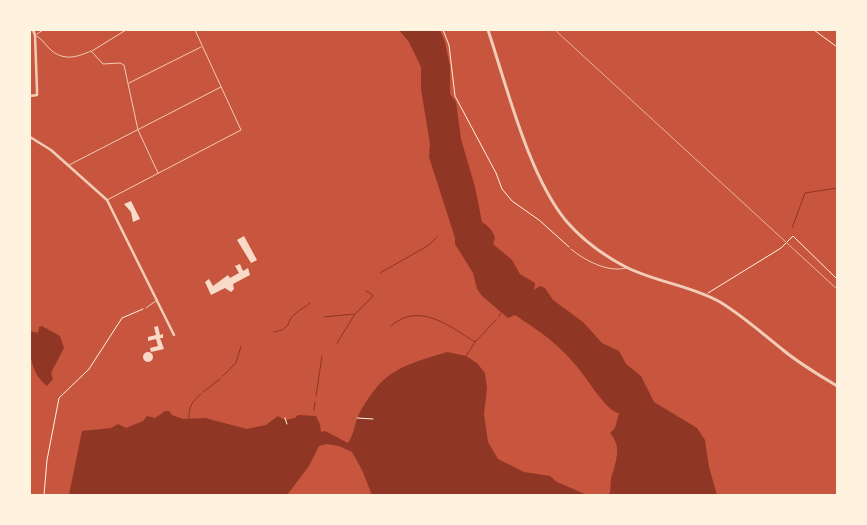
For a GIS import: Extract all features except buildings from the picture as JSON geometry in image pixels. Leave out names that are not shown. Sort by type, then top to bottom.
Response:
[{"type":"street","points":[[30,96],[36,95],[35,35],[33,30]]},
{"type":"street","points":[[488,30],[519,125],[552,200],[568,223],[601,252],[626,267],[705,295],[725,306],[788,354],[837,386]]},
{"type":"street","points":[[30,137],[51,150],[107,200],[174,335]]},
{"type":"lane","points":[[44,30],[35,35],[51,50],[64,57],[77,57],[91,51],[126,30]]},
{"type":"lane","points":[[107,200],[241,130],[195,30]]},
{"type":"lane","points":[[128,84],[203,47]]},
{"type":"lane","points":[[91,51],[103,64],[122,63],[138,130],[158,174]]},
{"type":"lane","points":[[69,165],[222,87]]},
{"type":"lane","points":[[571,249],[585,259],[604,266],[621,269],[626,267]]},
{"type":"lane","points":[[146,308],[157,300]]},
{"type":"path","points":[[443,30],[449,45],[455,96],[467,114],[470,128],[496,173],[502,188],[512,200],[539,220],[571,249]]},
{"type":"path","points":[[814,30],[837,47]]},
{"type":"path","points":[[705,295],[775,252],[793,236],[837,279]]},
{"type":"path","points":[[44,495],[57,402],[89,369],[122,318],[146,308]]},
{"type":"path","points":[[286,418],[287,424]]},
{"type":"path","points":[[357,418],[373,419]]},
{"type":"shaded area","points":[[399,30],[440,30],[445,42],[450,67],[450,94],[456,102],[461,139],[475,187],[482,222],[493,232],[495,238],[493,244],[512,260],[520,274],[535,283],[534,290],[540,286],[545,288],[553,300],[583,322],[602,343],[619,351],[626,364],[641,376],[654,402],[697,428],[705,440],[709,467],[717,495],[607,495],[610,493],[611,477],[617,452],[616,442],[610,433],[615,428],[619,413],[605,404],[577,367],[553,342],[515,315],[508,318],[482,296],[477,289],[473,273],[455,244],[455,238],[429,157],[430,144],[421,89],[421,67],[409,42]]},
{"type":"shaded area","points":[[42,326],[60,336],[64,348],[51,373],[53,379],[47,386],[34,368],[31,354],[30,331],[38,333],[39,327]]},
{"type":"shaded area","points":[[447,352],[466,356],[477,363],[485,373],[487,388],[484,414],[488,442],[498,459],[524,472],[550,476],[557,482],[587,495],[372,495],[352,452],[339,446],[327,444],[319,446],[309,466],[287,495],[69,495],[82,431],[111,428],[118,424],[126,428],[143,421],[147,416],[155,418],[165,411],[169,411],[172,415],[183,419],[205,418],[247,429],[266,425],[278,416],[285,420],[295,418],[298,415],[316,416],[321,432],[325,431],[348,443],[360,412],[377,386],[396,371],[406,366]]},
{"type":"waterway","points":[[792,228],[805,193],[837,188]]},
{"type":"waterway","points":[[380,273],[429,245],[437,237]]},
{"type":"waterway","points":[[337,343],[355,314],[372,297],[373,295],[366,291]]},
{"type":"waterway","points":[[274,332],[282,330],[288,325],[294,315],[310,303]]},
{"type":"waterway","points":[[499,317],[501,313]]},
{"type":"waterway","points":[[324,317],[354,314]]},
{"type":"waterway","points":[[391,326],[402,319],[412,316],[423,316],[444,323],[475,342]]},
{"type":"waterway","points":[[466,356],[475,342],[496,320]]},
{"type":"waterway","points":[[223,376],[236,363],[241,346]]},
{"type":"waterway","points":[[316,396],[322,356]]},
{"type":"waterway","points":[[203,392],[220,379]]},
{"type":"waterway","points":[[189,419],[191,405],[201,394]]},
{"type":"waterway","points":[[314,410],[315,402]]},
{"type":"railway","points":[[555,30],[837,289]]}]
